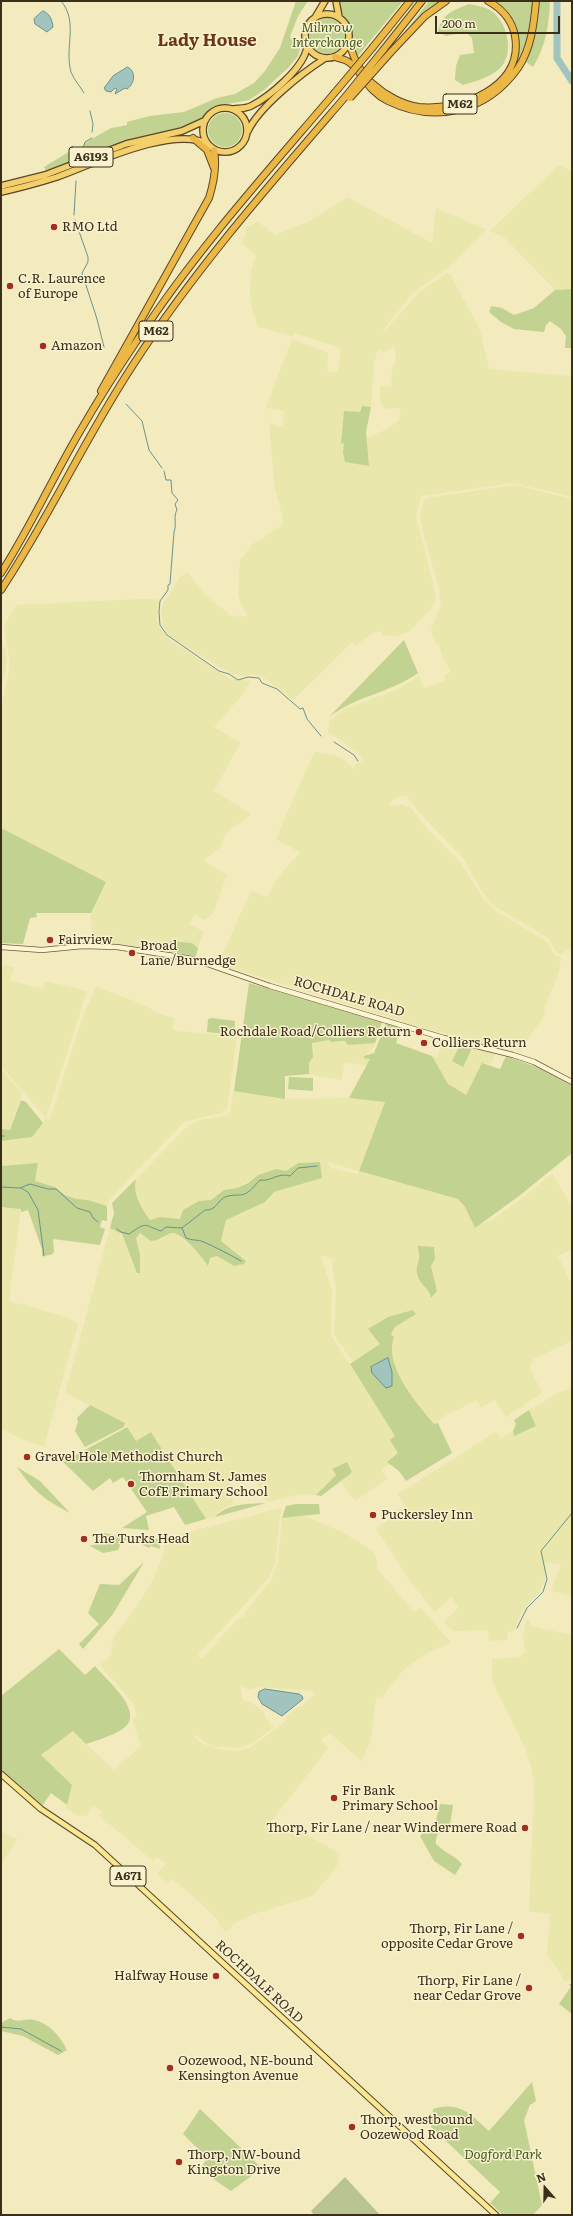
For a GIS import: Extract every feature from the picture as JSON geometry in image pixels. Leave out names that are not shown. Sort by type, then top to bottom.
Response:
[{"type":"highway","name":"A6193","points":[[1,186],[45,174],[126,144],[182,131],[204,121],[213,111],[226,107],[232,109],[249,107],[268,95],[303,61],[307,47],[304,34],[309,22],[314,18],[325,1]]},
{"type":"highway","points":[[336,1],[339,18]]},
{"type":"highway","name":"M62","points":[[79,433],[140,335],[224,223],[410,1]]},
{"type":"highway","name":"M62","points":[[348,97],[422,1]]},
{"type":"highway","name":"M62","points":[[1,590],[42,523],[106,409],[134,363],[212,253],[348,97],[425,16],[446,1]]},
{"type":"highway","name":"M62","points":[[349,42],[356,61],[372,84],[401,102],[418,107],[442,108],[463,103],[483,95],[499,82],[515,58],[515,37],[510,23],[503,12],[488,1]]},
{"type":"highway","name":"M62","points":[[335,57],[351,64],[372,90],[387,100],[408,110],[425,113],[464,109],[496,92],[519,67],[530,40],[536,1]]},
{"type":"highway","points":[[307,47],[317,57],[324,59],[335,57],[346,49],[349,42],[348,28],[339,18],[327,14],[314,18]]},
{"type":"highway","points":[[214,150],[221,152],[235,150],[245,140],[253,122],[272,102],[292,83],[324,59]]},
{"type":"highway","points":[[232,109],[243,117],[247,133]]},
{"type":"highway","points":[[204,121],[202,133],[208,144]]},
{"type":"highway","name":"A6193","points":[[1,192],[56,177],[129,150],[170,140],[193,138],[208,144],[214,150]]},
{"type":"highway","points":[[193,138],[206,150],[215,170]]},
{"type":"highway","name":"M62","points":[[1,573],[45,497],[136,324],[199,218],[209,198],[215,170],[214,150]]},
{"type":"main road","name":"ROCHDALE ROAD","points":[[1,947],[42,950],[83,946],[117,947],[193,959],[270,986],[444,1038],[513,1055],[534,1062],[572,1082]]},
{"type":"main road","name":"ROCHDALE ROAD","points":[[1,1774],[41,1809],[95,1845],[496,2215]]},
{"type":"shaded area","points":[[559,165],[572,171],[572,289],[555,290],[504,237],[490,231]]},
{"type":"shaded area","points":[[347,197],[432,243],[436,208],[487,230],[446,269],[413,293],[383,330],[385,331],[418,293],[447,273],[450,274],[480,330],[489,369],[572,376],[572,497],[513,483],[421,496],[416,516],[436,596],[433,606],[409,632],[395,636],[382,635],[382,631],[375,632],[355,645],[352,642],[293,700],[263,677],[252,674],[242,676],[234,674],[179,642],[169,635],[163,626],[161,611],[164,602],[180,577],[188,573],[204,594],[229,614],[237,617],[247,616],[238,596],[240,560],[253,544],[282,525],[283,519],[274,483],[269,423],[280,427],[283,426],[284,411],[267,408],[267,405],[292,339],[328,353],[327,369],[330,372],[338,372],[341,348],[294,333],[293,336],[258,327],[252,308],[250,293],[251,271],[256,255],[242,243],[245,236],[246,227],[258,222],[276,235],[312,220]],"holes":[[[395,347],[396,362],[392,370],[391,387],[380,386],[380,403],[385,409],[401,408],[399,420],[385,430],[366,438],[369,466],[343,452],[345,443],[362,406],[371,407],[374,362],[378,349],[383,352]]]},
{"type":"shaded area","points":[[515,485],[572,499],[572,953],[568,949],[562,954],[557,953],[548,938],[493,905],[481,890],[463,858],[419,812],[407,796],[404,795],[396,798],[389,803],[392,806],[400,804],[411,808],[425,827],[461,863],[484,900],[497,912],[546,941],[555,955],[561,957],[559,972],[544,1008],[545,1014],[520,1051],[432,1030],[218,964],[251,891],[268,897],[276,880],[300,852],[276,839],[311,759],[316,752],[341,757],[354,769],[355,765],[364,760],[356,751],[328,732],[330,720],[346,708],[394,691],[419,676],[424,688],[446,680],[444,675],[450,672],[445,659],[443,659],[439,644],[435,644],[431,630],[442,602],[439,600],[440,591],[423,533],[420,515],[424,500],[427,498]]},
{"type":"shaded area","points":[[157,599],[159,604],[157,621],[160,628],[170,640],[230,679],[250,681],[242,695],[214,727],[240,743],[214,791],[251,814],[230,830],[223,838],[221,847],[203,860],[227,875],[213,913],[205,920],[195,915],[189,924],[204,932],[198,948],[192,943],[170,941],[168,951],[110,943],[92,943],[91,910],[106,882],[1,828],[1,711],[10,664],[4,626],[16,605]]},
{"type":"shaded area","points":[[1,647],[5,647],[7,661],[1,691]]},
{"type":"shaded area","points":[[5,965],[14,967],[10,980],[33,987],[43,988],[45,981],[87,991],[46,1118],[1,1066],[1,970]]},
{"type":"shaded area","points":[[96,987],[134,1001],[163,1015],[174,1018],[172,1030],[237,1037],[227,1109],[222,1113],[184,1122],[111,1198],[107,1206],[88,1200],[76,1199],[65,1195],[55,1187],[35,1181],[38,1164],[1,1166],[1,1141],[32,1137],[46,1118],[50,1120],[83,1016]]},
{"type":"shaded area","points":[[329,1040],[331,1042],[375,1043],[374,1047],[364,1056],[370,1058],[367,1065],[344,1063],[342,1080],[309,1074],[309,1063],[313,1057],[312,1043]]},
{"type":"shaded area","points":[[443,1040],[495,1053],[491,1064],[482,1063],[467,1095],[448,1084],[432,1056],[437,1058]]},
{"type":"shaded area","points":[[1,1069],[22,1093],[10,1130],[1,1129]]},
{"type":"shaded area","points":[[234,1091],[285,1099],[349,1098],[385,1102],[359,1171],[458,1199],[465,1207],[475,1228],[484,1222],[491,1221],[552,1174],[572,1207],[572,1249],[558,1256],[572,1286],[572,1341],[533,1359],[530,1368],[542,1393],[506,1417],[495,1400],[481,1407],[476,1400],[456,1411],[453,1410],[434,1424],[410,1393],[393,1363],[391,1345],[394,1337],[391,1334],[395,1327],[416,1314],[413,1310],[369,1329],[381,1344],[353,1362],[334,1335],[336,1289],[332,1265],[333,1261],[336,1260],[321,1256],[332,1290],[331,1335],[396,1437],[398,1453],[388,1461],[390,1464],[382,1470],[387,1479],[355,1501],[341,1482],[352,1472],[347,1462],[332,1469],[336,1475],[316,1495],[302,1494],[267,1502],[255,1478],[230,1482],[233,1504],[222,1509],[215,1517],[206,1519],[151,1432],[136,1441],[125,1423],[65,1393],[110,1228],[118,1231],[127,1244],[140,1255],[136,1238],[140,1233],[161,1240],[171,1233],[176,1234],[196,1250],[207,1265],[210,1258],[218,1256],[234,1266],[244,1264],[246,1261],[221,1241],[226,1220],[265,1202],[273,1192],[322,1178],[320,1162],[298,1163],[286,1171],[276,1169],[258,1175],[237,1188],[224,1190],[211,1200],[199,1201],[180,1219],[160,1217],[150,1220],[137,1197],[134,1185],[136,1179],[189,1125],[200,1120],[229,1115]],"holes":[[[328,1162],[359,1171],[358,1174],[330,1168]],[[417,1246],[435,1259],[431,1266],[437,1291],[431,1298],[430,1291],[419,1281],[416,1272],[421,1256]]]},
{"type":"shaded area","points":[[1,1207],[21,1209],[9,1301],[66,1317],[78,1323],[44,1447],[26,1441],[1,1429]]},
{"type":"shaded area","points":[[572,1388],[572,1596],[551,1591],[561,1564],[545,1563],[545,1578],[539,1593],[521,1613],[514,1631],[507,1632],[508,1640],[489,1641],[488,1630],[453,1631],[444,1622],[459,1607],[451,1597],[435,1613],[410,1581],[376,1528],[393,1518],[395,1512],[405,1506],[398,1494],[496,1432],[501,1438],[513,1431],[514,1436],[536,1426],[529,1410],[557,1393]]},
{"type":"shaded area","points":[[281,1508],[275,1563],[269,1578],[198,1655],[201,1659],[240,1617],[244,1617],[244,1614],[271,1580],[278,1562],[282,1518],[304,1516],[342,1532],[373,1551],[378,1563],[376,1567],[414,1612],[421,1608],[451,1643],[429,1652],[404,1669],[381,1699],[377,1696],[371,1741],[361,1761],[330,1733],[321,1739],[328,1748],[270,1823],[290,1834],[297,1831],[302,1832],[340,1854],[337,1866],[331,1874],[312,1896],[254,1914],[235,1923],[226,1932],[218,1924],[220,1922],[182,1886],[171,1879],[167,1884],[157,1874],[166,1864],[157,1857],[153,1861],[100,1816],[102,1811],[93,1806],[86,1816],[76,1815],[66,1808],[67,1805],[41,1755],[73,1731],[114,1770],[141,1746],[132,1719],[137,1715],[133,1703],[100,1665],[112,1654],[111,1649],[114,1637],[138,1605],[153,1580],[163,1556],[166,1538]],"holes":[[[240,1686],[251,1690],[258,1687],[310,1691],[315,1693],[301,1708],[299,1706],[286,1717],[287,1720],[285,1722],[250,1748],[235,1751],[224,1750],[203,1744],[194,1737],[196,1735],[206,1743],[216,1747],[239,1748],[255,1742],[273,1727],[265,1717],[265,1713],[254,1704],[243,1700]]]},
{"type":"shaded area","points":[[526,1620],[530,1622],[530,1626],[572,1635],[572,1981],[564,1981],[559,1970],[547,1956],[550,1914],[529,1911],[534,1786],[532,1770],[526,1750],[492,1681],[492,1659],[522,1657],[522,1654],[525,1653],[523,1637]]},
{"type":"shaded area","points":[[1,1832],[17,1839],[1,1865]]},
{"type":"green space","points":[[296,1],[308,1],[298,16],[290,37],[301,46],[298,56],[289,67],[264,90],[249,100],[212,107],[199,121],[187,126],[126,141],[46,171],[44,167],[77,147],[78,153],[82,154],[85,143],[111,128],[127,125],[127,122],[150,116],[184,112],[217,98],[235,94],[254,83],[265,71],[280,48]]},
{"type":"green space","points":[[338,1],[403,1],[358,56],[353,46],[350,23],[342,14]]},
{"type":"green space","points":[[429,1],[442,1],[423,15],[392,48]]},
{"type":"green space","points":[[492,1],[533,1],[527,40],[518,61],[516,59],[515,30]]},
{"type":"green space","points":[[540,1],[550,1],[549,18],[544,43],[533,67],[526,62],[536,31]]},
{"type":"green space","points":[[469,4],[487,8],[495,14],[506,32],[508,46],[505,60],[498,70],[484,78],[463,85],[455,80],[456,66],[460,55],[474,53],[472,38],[466,32],[446,36],[438,32],[445,17],[453,11]]},
{"type":"green space","name":"Milnrow Interchange","points":[[327,18],[340,23],[345,36],[340,49],[327,54],[314,49],[309,36],[314,23]]},
{"type":"green space","points":[[222,113],[228,113],[237,118],[241,124],[241,136],[237,142],[228,147],[222,147],[213,142],[208,133],[208,127],[213,118]]},
{"type":"green space","points":[[572,289],[572,348],[565,348],[566,336],[561,329],[550,321],[546,325],[544,332],[514,329],[501,322],[489,312],[491,306],[502,308],[514,315],[534,308],[555,290]]},
{"type":"green space","points":[[362,406],[371,407],[366,432],[369,466],[345,462],[343,452],[344,443],[341,444],[344,411],[360,412]]},
{"type":"green space","points":[[404,640],[418,673],[407,680],[350,704],[329,717]]},
{"type":"green space","points":[[1,828],[106,882],[91,913],[36,913],[37,917],[30,918],[23,944],[1,943]]},
{"type":"green space","points":[[170,941],[192,943],[198,948],[196,956],[168,951]]},
{"type":"green space","points":[[249,983],[382,1022],[375,1043],[348,1045],[345,1041],[331,1042],[329,1040],[312,1043],[313,1057],[309,1063],[309,1074],[285,1076],[285,1099],[234,1091]]},
{"type":"green space","points":[[212,1018],[235,1021],[234,1035],[207,1032],[208,1019]]},
{"type":"green space","points":[[386,1023],[401,1028],[396,1043],[432,1056],[448,1084],[466,1095],[482,1063],[500,1069],[506,1056],[539,1068],[572,1086],[572,1153],[519,1196],[475,1228],[465,1207],[458,1199],[359,1171],[385,1102],[349,1098],[370,1059],[364,1058],[364,1056],[374,1053]]},
{"type":"green space","points":[[460,1045],[472,1048],[463,1067],[452,1061]]},
{"type":"green space","points":[[289,1077],[313,1078],[313,1091],[288,1089]]},
{"type":"green space","points":[[21,1100],[26,1102],[43,1123],[32,1137],[1,1141],[1,1129],[10,1130]]},
{"type":"green space","points":[[320,1162],[322,1178],[274,1192],[265,1202],[226,1220],[221,1241],[246,1261],[244,1264],[234,1266],[217,1256],[210,1258],[208,1266],[192,1246],[176,1234],[172,1233],[151,1241],[140,1233],[136,1238],[140,1255],[140,1273],[137,1273],[122,1234],[110,1228],[114,1213],[112,1203],[136,1179],[135,1190],[141,1206],[150,1220],[160,1217],[180,1219],[183,1210],[199,1201],[211,1200],[224,1190],[237,1188],[248,1183],[258,1175],[276,1169],[286,1171],[298,1163]]},
{"type":"green space","points":[[38,1163],[35,1181],[55,1187],[65,1195],[76,1199],[88,1200],[107,1206],[107,1221],[102,1220],[100,1227],[105,1229],[100,1245],[53,1239],[54,1252],[51,1255],[42,1256],[42,1249],[28,1210],[21,1212],[21,1209],[1,1207],[1,1166]]},
{"type":"green space","points":[[417,1246],[434,1247],[435,1259],[431,1266],[437,1291],[431,1298],[430,1294],[418,1278],[417,1267],[419,1251]]},
{"type":"green space","points":[[413,1310],[416,1314],[395,1327],[391,1334],[394,1337],[392,1348],[393,1359],[397,1371],[411,1395],[434,1424],[438,1423],[452,1453],[406,1481],[399,1471],[387,1462],[398,1453],[390,1440],[395,1436],[350,1364],[380,1344],[368,1329],[388,1317]]},
{"type":"green space","points":[[90,1405],[125,1423],[124,1427],[85,1447],[75,1431],[78,1422],[77,1418]]},
{"type":"green space","points":[[529,1410],[536,1426],[514,1436],[513,1431],[516,1424],[514,1420]]},
{"type":"green space","points":[[127,1427],[136,1441],[151,1432],[206,1519],[185,1525],[174,1507],[146,1516],[149,1530],[122,1528],[147,1512],[123,1477],[113,1483],[110,1478],[93,1491],[63,1462]]},
{"type":"green space","points":[[347,1462],[352,1472],[321,1496],[316,1495],[336,1475],[332,1469]]},
{"type":"green space","points":[[17,1467],[40,1481],[70,1513],[34,1489]]},
{"type":"green space","points":[[266,1503],[215,1517],[226,1509],[239,1505]]},
{"type":"green space","points":[[296,1504],[319,1504],[320,1514],[282,1518],[286,1506]]},
{"type":"green space","points":[[105,1533],[131,1539],[122,1541],[118,1550],[103,1553],[90,1546],[96,1544]]},
{"type":"green space","points":[[131,1539],[159,1539],[160,1549],[151,1546],[149,1548]]},
{"type":"green space","points":[[144,1562],[113,1614],[83,1649],[79,1644],[99,1624],[88,1613],[100,1584],[119,1585]]},
{"type":"green space","points":[[59,1649],[85,1675],[95,1666],[123,1697],[128,1706],[130,1715],[128,1723],[121,1730],[113,1734],[86,1744],[73,1731],[41,1755],[72,1785],[67,1805],[51,1793],[42,1806],[1,1769],[1,1696]]},
{"type":"green space","points":[[440,1804],[453,1805],[450,1825],[439,1832],[436,1837],[436,1844],[462,1864],[455,1875],[434,1861],[420,1836],[436,1820]]},
{"type":"green space","points":[[572,1985],[572,2014],[559,2004]]},
{"type":"green space","points":[[10,2018],[16,2021],[34,2020],[45,2024],[54,2031],[67,2050],[58,2055],[23,2036],[1,2031],[1,2023]]},
{"type":"green space","name":"Dogford Park","points":[[532,2082],[536,2101],[530,2105],[524,2120],[542,2205],[533,2215],[503,2215],[490,2203],[500,2192],[431,2127],[433,2109],[442,2107],[458,2108],[470,2114],[489,2131]]},
{"type":"green space","points":[[200,2109],[262,2168],[231,2191],[200,2170],[207,2158],[183,2134]]},
{"type":"green space","points":[[345,2177],[380,2215],[314,2215],[311,2211]]},
{"type":"water","points":[[43,11],[49,15],[53,24],[53,27],[47,32],[35,24],[34,19]]},
{"type":"water","points":[[128,67],[134,76],[133,82],[129,87],[115,94],[117,89],[115,88],[111,92],[106,91],[104,88],[113,76]]},
{"type":"water","points":[[388,1358],[392,1372],[392,1386],[386,1388],[372,1373],[371,1367]]},
{"type":"water","points":[[265,1689],[299,1694],[303,1699],[282,1716],[262,1704],[258,1697],[259,1692]]},
{"type":"waterway","points":[[61,1],[69,17],[69,63],[71,72],[84,93]]},
{"type":"waterway","points":[[557,1],[557,58],[572,81]]},
{"type":"waterway","points":[[90,111],[93,124],[92,132]]},
{"type":"waterway","points":[[82,151],[85,142],[92,138]]},
{"type":"waterway","points":[[74,215],[76,181]]},
{"type":"waterway","points":[[75,220],[88,257],[88,262],[82,273],[97,319],[104,347]]},
{"type":"waterway","points":[[126,404],[142,421],[149,450],[162,468]]},
{"type":"waterway","points":[[164,471],[166,480],[171,480],[172,493],[178,500],[175,504],[177,510],[175,515],[170,584],[168,585],[168,590],[160,601],[160,625],[167,635],[219,671],[229,674],[238,680],[248,677],[259,678],[262,683],[277,689],[300,709],[303,708],[307,719],[321,736]]},
{"type":"waterway","points":[[334,742],[354,755],[358,761]]},
{"type":"waterway","points":[[182,1228],[205,1210],[212,1209],[225,1197],[246,1193],[260,1180],[268,1180],[282,1175],[290,1176],[298,1168],[317,1166]]},
{"type":"waterway","points":[[1,1187],[20,1188],[30,1184],[48,1189],[56,1189],[77,1208],[90,1212],[93,1218],[98,1222]]},
{"type":"waterway","points":[[21,1188],[28,1192],[38,1210],[44,1256]]},
{"type":"waterway","points":[[117,1229],[121,1232],[129,1234],[145,1225],[161,1231],[166,1227],[182,1228],[186,1238],[204,1242],[241,1261]]},
{"type":"waterway","points":[[517,1628],[527,1608],[543,1592],[547,1579],[541,1551],[572,1513]]},
{"type":"waterway","points":[[1,2027],[21,2029],[61,2051]]},
{"type":"place","name":"RMO Ltd","points":[[54,227]]},
{"type":"place","name":"C.R. Laurence of Europe","points":[[10,286]]},
{"type":"place","name":"Amazon","points":[[43,346]]},
{"type":"place","name":"Fairview","points":[[50,940]]},
{"type":"place","name":"Broad Lane/Burnedge","points":[[132,953]]},
{"type":"place","name":"Rochdale Road/Colliers Return","points":[[419,1032]]},
{"type":"place","name":"Colliers Return","points":[[424,1043]]},
{"type":"place","name":"Gravel Hole Methodist Church","points":[[27,1457]]},
{"type":"place","name":"Thornham St. James CofE Primary School","points":[[131,1484]]},
{"type":"place","name":"Puckersley Inn","points":[[373,1515]]},
{"type":"place","name":"The Turks Head","points":[[84,1539]]},
{"type":"place","name":"Fir Bank Primary School","points":[[334,1798]]},
{"type":"place","name":"Thorp, Fir Lane / near Windermere Road","points":[[525,1828]]},
{"type":"place","name":"Thorp, Fir Lane / opposite Cedar Grove","points":[[521,1936]]},
{"type":"place","name":"Halfway House","points":[[216,1976]]},
{"type":"place","name":"Thorp, Fir Lane / near Cedar Grove","points":[[529,1988]]},
{"type":"place","name":"Oozewood, NE-bound Kensington Avenue","points":[[170,2068]]},
{"type":"place","name":"Thorp, westbound Oozewood Road","points":[[352,2127]]},
{"type":"place","name":"Thorp, NW-bound Kingston Drive","points":[[179,2162]]},
{"type":"district","name":"Lady House","points":[[207,41]]}]
